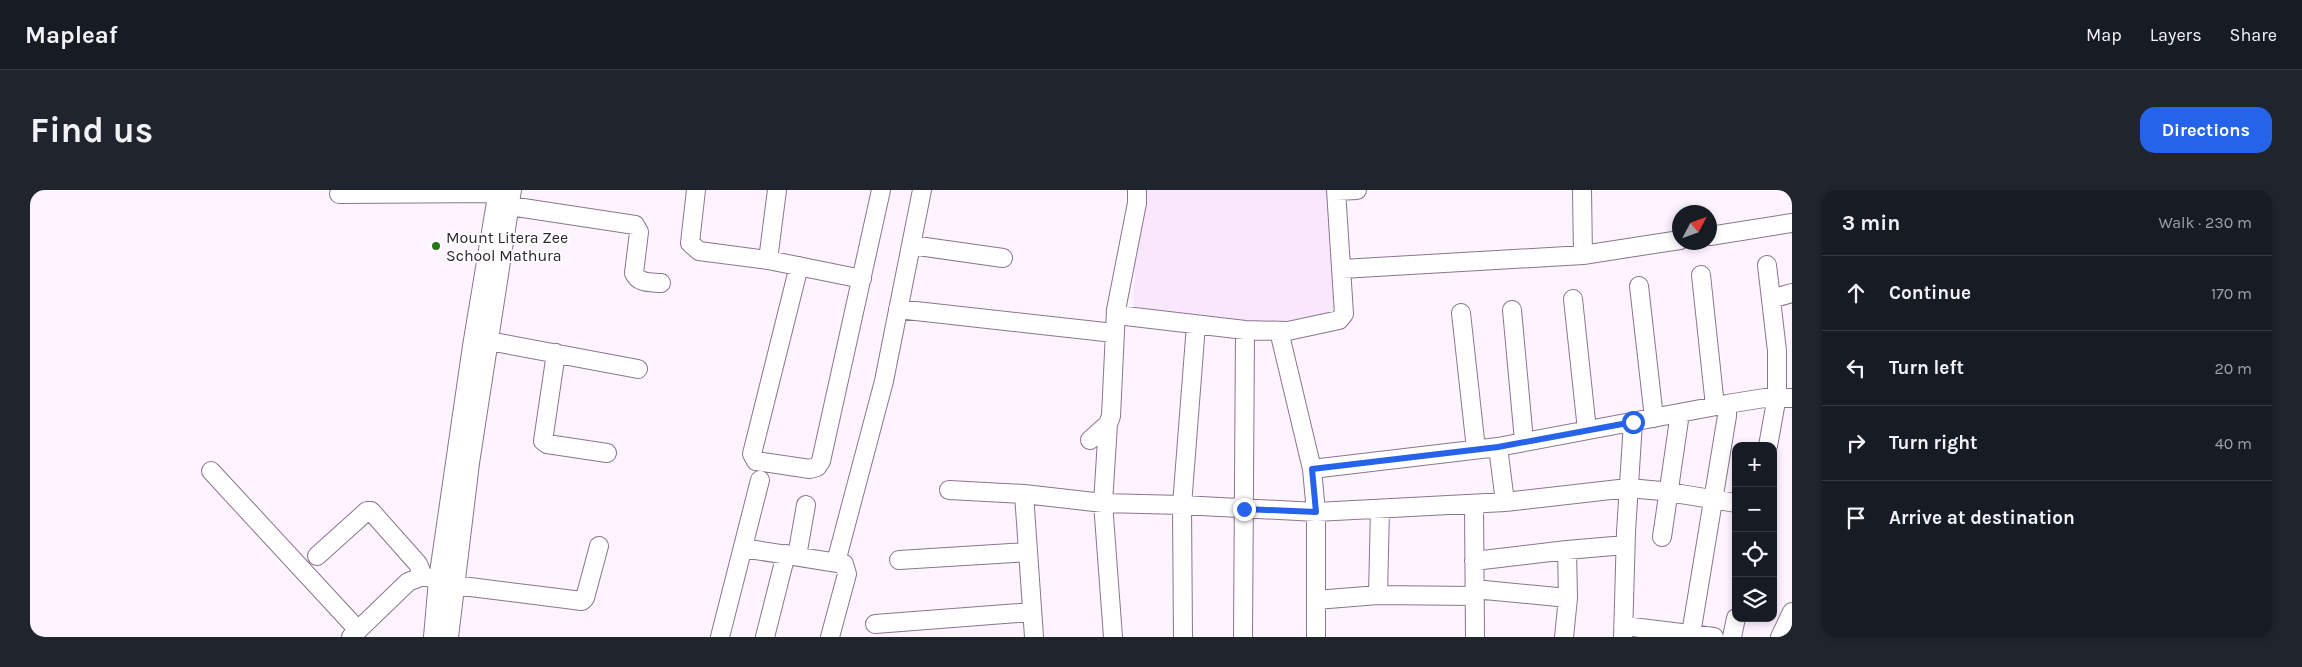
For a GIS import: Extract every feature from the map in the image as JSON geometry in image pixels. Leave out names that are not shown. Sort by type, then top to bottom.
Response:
[{"type":"street","points":[[696,190],[690,243],[693,248],[699,251],[768,260],[862,279]]},
{"type":"street","points":[[768,260],[777,190]]},
{"type":"street","points":[[799,266],[752,454],[756,461],[810,469],[819,464],[881,190]]},
{"type":"street","points":[[836,562],[884,381],[922,190]]},
{"type":"street","points":[[1112,637],[1103,503],[1108,424],[1111,416],[1116,310],[1137,204],[1137,190]]},
{"type":"street","points":[[1117,315],[1245,330],[1288,331],[1335,322],[1342,318],[1344,314],[1336,190],[1357,190]]},
{"type":"street","points":[[1582,190],[1583,255]]},
{"type":"street","points":[[339,194],[505,195],[635,225],[638,228],[638,232],[634,273],[639,280],[661,283]]},
{"type":"street","points":[[441,634],[438,580],[489,341],[505,195]]},
{"type":"street","points":[[465,449],[472,346],[505,195]]},
{"type":"street","points":[[1717,235],[1792,224]]},
{"type":"street","points":[[1342,269],[1583,255],[1672,241]]},
{"type":"street","points":[[911,245],[1003,258]]},
{"type":"street","points":[[1766,265],[1784,397],[1769,442]]},
{"type":"street","points":[[1691,634],[1715,499],[1727,416],[1721,405],[1701,275]]},
{"type":"street","points":[[1639,286],[1654,418]]},
{"type":"street","points":[[1771,299],[1792,293]]},
{"type":"street","points":[[1573,299],[1587,430]]},
{"type":"street","points":[[898,310],[1114,333]]},
{"type":"street","points":[[1512,310],[1524,441]]},
{"type":"street","points":[[1460,312],[1476,449]]},
{"type":"street","points":[[1183,637],[1182,505],[1196,325]]},
{"type":"street","points":[[1243,637],[1245,330]]},
{"type":"street","points":[[1279,331],[1312,469],[1316,512],[1316,637]]},
{"type":"street","points":[[489,341],[556,352],[638,369]]},
{"type":"street","points":[[556,352],[543,441],[547,444],[607,453]]},
{"type":"street","points":[[1312,469],[1498,447],[1721,405],[1784,397]]},
{"type":"street","points":[[1662,537],[1680,413]]},
{"type":"street","points":[[1633,422],[1625,545],[1624,631],[1714,637]]},
{"type":"street","points":[[1090,440],[1108,424]]},
{"type":"street","points":[[1498,447],[1505,502]]},
{"type":"street","points":[[211,471],[355,634],[408,582],[438,580],[582,601],[585,598],[600,546]]},
{"type":"street","points":[[720,637],[760,480]]},
{"type":"street","points":[[949,490],[1024,494],[1103,503],[1316,512],[1505,502],[1628,488],[1732,502]]},
{"type":"street","points":[[1024,494],[1034,637]]},
{"type":"street","points":[[1474,504],[1474,637]]},
{"type":"street","points":[[765,637],[806,505]]},
{"type":"street","points":[[1378,595],[1380,509]]},
{"type":"street","points":[[317,556],[368,511],[371,511],[414,559],[438,580]]},
{"type":"street","points":[[1474,561],[1625,545]]},
{"type":"street","points":[[743,548],[844,564],[846,574],[830,637]]},
{"type":"street","points":[[1564,637],[1568,598],[1567,550]]},
{"type":"street","points":[[898,560],[1028,552]]},
{"type":"street","points":[[1316,600],[1378,595],[1474,592],[1568,598]]},
{"type":"street","points":[[875,624],[1032,612]]},
{"type":"street","points":[[1780,637],[1792,612]]},
{"type":"street","points":[[1732,637],[1735,622]]},
{"type":"shaded area","points":[[1138,190],[1331,190],[1340,315],[1278,327],[1133,311]]},
{"type":"place","name":"Mount Litera Zee School Mathura","points":[[436,246]]},
{"type":"route","points":[[1244,509],[1316,512],[1312,469],[1498,447],[1633,422]]}]
